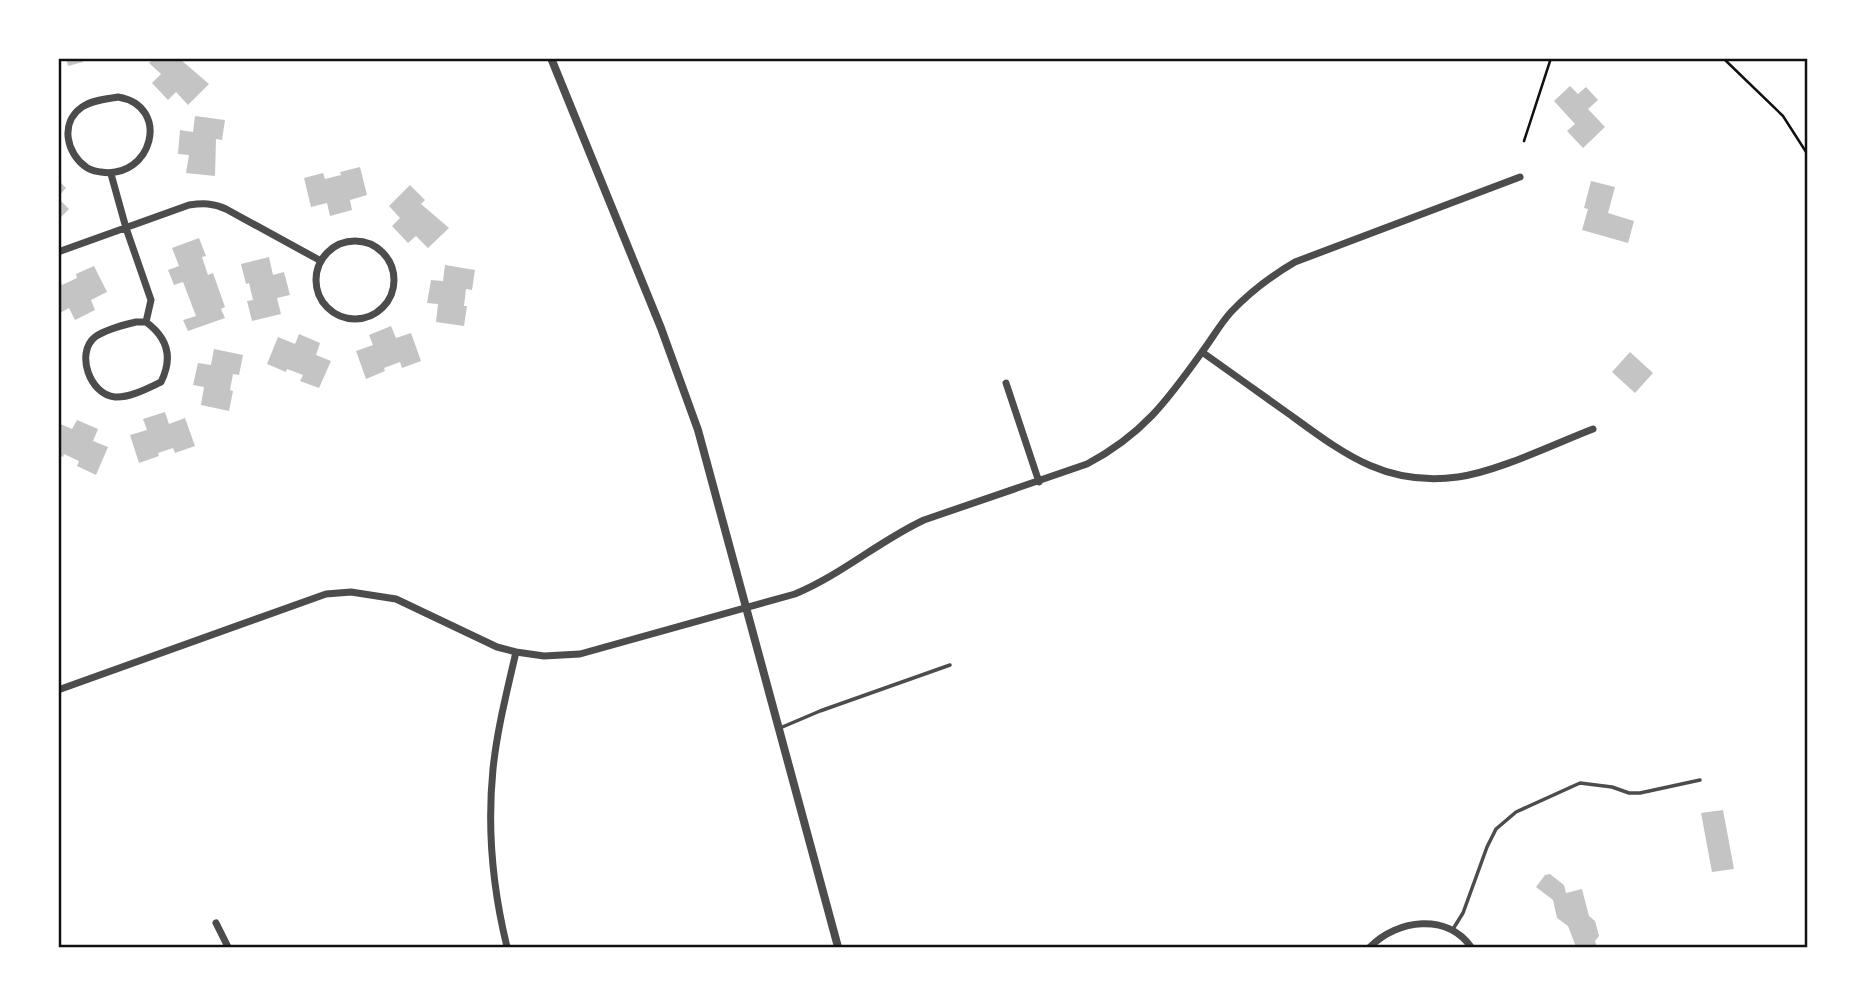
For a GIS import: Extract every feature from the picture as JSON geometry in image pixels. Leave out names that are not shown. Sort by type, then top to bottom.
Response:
[{"type":"street","points":[[551,58],[661,328],[698,430],[838,947]]},
{"type":"street","points":[[118,97],[139,104],[146,114],[150,139],[140,160],[129,168],[111,174],[91,171],[80,163],[68,143],[68,131],[71,121],[83,106],[94,101],[118,97]]},
{"type":"street","points":[[111,174],[151,300],[146,322]]},
{"type":"street","points":[[58,690],[326,594],[374,594],[405,602],[497,646],[544,656],[580,654],[795,594],[819,584],[924,520],[1039,482],[1107,454],[1155,415],[1230,313],[1251,292],[1295,262],[1520,177]]},
{"type":"street","points":[[58,252],[189,205],[214,204],[321,261]]},
{"type":"street","points":[[360,242],[371,245],[388,260],[394,282],[392,294],[376,314],[364,319],[351,320],[339,316],[328,309],[320,299],[316,274],[321,261],[337,245],[360,242]]},
{"type":"street","points":[[146,322],[156,329],[167,349],[166,372],[161,382],[135,393],[114,397],[100,390],[92,381],[88,370],[88,346],[96,337],[121,326],[146,322]]},
{"type":"street","points":[[1202,352],[1343,453],[1390,474],[1411,478],[1459,477],[1482,471],[1593,429]]},
{"type":"street","points":[[1006,383],[1039,482]]},
{"type":"street","points":[[507,947],[496,892],[491,824],[493,771],[516,652]]},
{"type":"street","points":[[216,923],[228,947]]},
{"type":"street","points":[[1370,947],[1390,933],[1412,925],[1438,923],[1453,929],[1471,947]]},
{"type":"lane","points":[[778,729],[843,702],[950,665]]},
{"type":"lane","points":[[1453,929],[1463,913],[1496,829],[1516,812],[1580,783],[1612,786],[1629,793],[1640,793],[1700,780]]},
{"type":"path","points":[[1524,141],[1551,58]]},
{"type":"path","points":[[1723,58],[1783,116],[1808,155]]},
{"type":"building","points":[[66,58],[82,58],[83,62],[68,66]]},
{"type":"building","points":[[154,58],[183,58],[181,60],[209,84],[188,105],[176,92],[168,100],[152,83],[161,74],[149,63]]},
{"type":"building","points":[[1570,86],[1578,94],[1586,87],[1598,100],[1588,109],[1605,127],[1583,148],[1567,131],[1575,124],[1554,101]]},
{"type":"building","points":[[195,116],[225,120],[222,140],[216,139],[215,176],[186,173],[189,155],[178,154],[180,130],[193,132]]},
{"type":"building","points":[[360,167],[367,195],[350,200],[352,210],[330,216],[327,203],[311,207],[304,178],[323,173],[325,179]]},
{"type":"building","points":[[58,180],[66,188],[58,197]]},
{"type":"building","points":[[1591,181],[1615,187],[1608,213],[1634,221],[1628,243],[1582,230],[1588,209],[1584,208]]},
{"type":"building","points":[[410,185],[425,200],[421,204],[449,228],[428,248],[416,236],[408,243],[392,226],[400,218],[389,206]]},
{"type":"building","points":[[58,198],[69,209],[58,220]]},
{"type":"building","points":[[199,238],[206,256],[202,257],[208,275],[213,273],[225,307],[221,309],[225,318],[188,331],[183,320],[196,316],[183,282],[174,285],[168,270],[179,266],[172,248]]},
{"type":"building","points":[[269,257],[273,275],[284,272],[290,295],[277,298],[281,314],[252,321],[247,301],[253,300],[241,264]]},
{"type":"building","points":[[445,265],[475,270],[472,290],[466,289],[464,326],[436,322],[438,304],[427,303],[431,280],[443,281]]},
{"type":"building","points":[[94,266],[107,292],[91,300],[95,310],[75,320],[69,308],[58,314],[58,280],[60,279],[62,285],[77,278],[76,274]]},
{"type":"building","points":[[391,326],[396,338],[411,333],[421,361],[402,368],[400,362],[366,379],[356,351],[373,345],[369,335]]},
{"type":"building","points":[[299,334],[320,343],[316,355],[331,361],[319,388],[300,381],[303,375],[267,364],[278,337],[295,344]]},
{"type":"building","points":[[214,349],[243,355],[239,375],[233,374],[229,411],[201,405],[204,387],[193,385],[198,363],[211,365]]},
{"type":"building","points":[[1630,352],[1653,373],[1635,393],[1612,372]]},
{"type":"building","points":[[165,412],[169,424],[185,418],[195,446],[175,453],[173,448],[139,463],[130,435],[147,430],[143,419]]},
{"type":"building","points":[[77,420],[98,429],[93,441],[108,447],[96,475],[77,466],[79,461],[64,454],[63,457],[58,455],[58,423],[72,429]]},
{"type":"building","points":[[1723,810],[1734,869],[1712,872],[1701,813]]},
{"type":"building","points":[[1550,874],[1564,885],[1566,893],[1582,889],[1589,916],[1595,921],[1599,936],[1595,941],[1597,947],[1576,947],[1568,926],[1557,918],[1553,900],[1536,887],[1545,875]]}]
